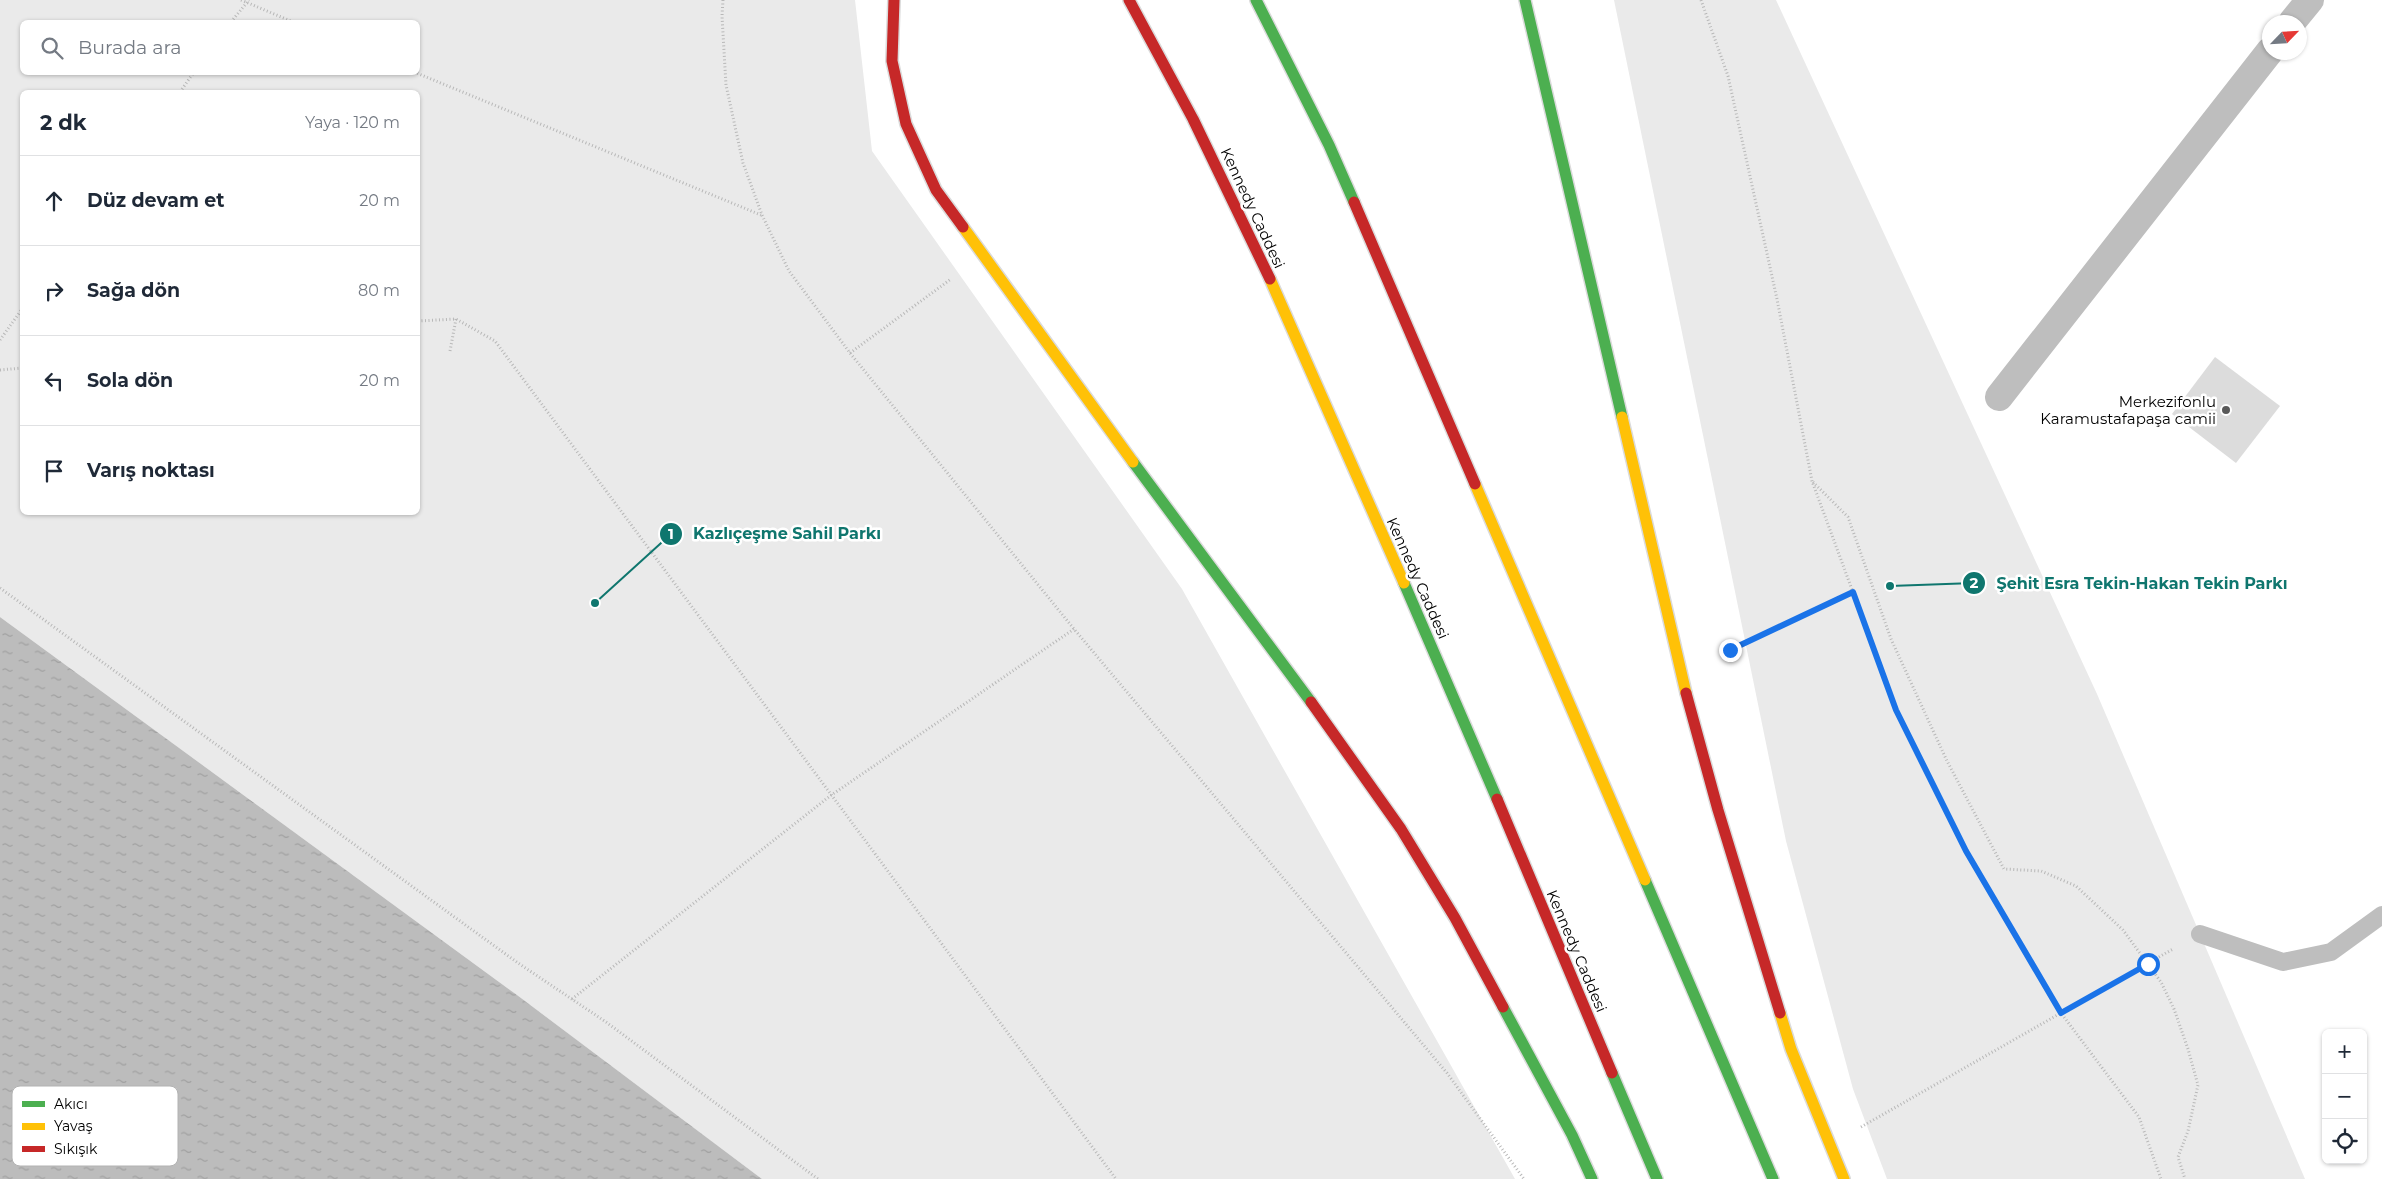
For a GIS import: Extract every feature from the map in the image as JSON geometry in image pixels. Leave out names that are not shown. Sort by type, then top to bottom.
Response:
[{"type":"highway","points":[[894,0],[892,12],[894,70],[906,124],[936,190],[1203,560],[1304,691],[1401,829],[1455,918],[1572,1136],[1592,1179]]},
{"type":"highway","name":"Kennedy Caddesi","points":[[1129,0],[1174,78],[1249,231],[1428,639],[1657,1179]]},
{"type":"highway","points":[[1256,0],[1332,154],[1772,1179]]},
{"type":"highway","points":[[1525,0],[1687,697],[1718,810],[1792,1049],[1844,1179]]},
{"type":"street","points":[[2298,15],[2310,0]]},
{"type":"street","points":[[1999,397],[2263,60]]},
{"type":"lane","points":[[2200,934],[2282,962],[2332,952],[2382,915]]},
{"type":"path","points":[[241,0],[248,1],[289,20]]},
{"type":"path","points":[[723,0],[722,16],[726,85],[743,163],[762,215],[790,271],[850,354],[1074,630],[1447,1073],[1524,1179]]},
{"type":"path","points":[[1701,0],[1728,76],[1777,299],[1812,481],[1896,710],[1966,851],[2061,1013],[2139,1117],[2161,1179]]},
{"type":"path","points":[[233,20],[248,1]]},
{"type":"path","points":[[420,74],[762,215]]},
{"type":"path","points":[[181,90],[192,75]]},
{"type":"path","points":[[850,354],[952,279]]},
{"type":"path","points":[[0,340],[20,312]]},
{"type":"path","points":[[450,351],[456,319]]},
{"type":"path","points":[[420,321],[456,319],[496,341],[830,796],[1116,1179]]},
{"type":"path","points":[[0,370],[20,368]]},
{"type":"path","points":[[1812,481],[1848,517],[1890,639],[1947,761],[2004,869],[2041,871],[2076,886],[2123,930],[2161,982],[2174,1009],[2198,1085],[2188,1131],[2178,1156],[2185,1179]]},
{"type":"path","points":[[0,588],[501,951],[572,999],[818,1179]]},
{"type":"path","points":[[1730,650],[1853,592]]},
{"type":"path","points":[[572,999],[830,796],[1074,630]]},
{"type":"path","points":[[1859,1128],[2200,934]]},
{"type":"shaded area","points":[[0,0],[855,0],[872,151],[1182,589],[1515,1179],[762,1179],[517,995],[0,617]]},
{"type":"shaded area","points":[[1614,0],[1776,0],[2097,694],[2305,1179],[1887,1179],[1853,1089],[1786,841]]},
{"type":"water","points":[[0,617],[517,995],[762,1179],[0,1179]]},
{"type":"building","name":"Merkezifonlu Karamustafapaşa camii","points":[[2215,357],[2280,406],[2236,463],[2172,414]]},
{"type":"traffic: fast","points":[[1256,0],[1329,145],[1354,202]]},
{"type":"traffic: fast","points":[[1525,0],[1622,417]]},
{"type":"traffic: fast","points":[[1133,462],[1311,702]]},
{"type":"traffic: fast","points":[[1404,583],[1497,799]]},
{"type":"traffic: fast","points":[[1645,880],[1773,1179]]},
{"type":"traffic: fast","points":[[1503,1007],[1572,1135],[1592,1179]]},
{"type":"traffic: fast","points":[[1612,1073],[1657,1179]]},
{"type":"traffic: slow","points":[[963,227],[1133,462]]},
{"type":"traffic: slow","points":[[1270,279],[1404,583]]},
{"type":"traffic: slow","points":[[1622,417],[1686,693]]},
{"type":"traffic: slow","points":[[1475,484],[1645,880]]},
{"type":"traffic: slow","points":[[1780,1013],[1791,1049],[1844,1179]]},
{"type":"traffic: jam","points":[[894,0],[892,61],[906,124],[936,190],[963,227]]},
{"type":"traffic: jam","points":[[1129,0],[1193,119],[1270,279]]},
{"type":"traffic: jam","points":[[1354,202],[1475,484]]},
{"type":"traffic: jam","points":[[1686,693],[1718,810],[1780,1013]]},
{"type":"traffic: jam","points":[[1311,702],[1401,829],[1455,918],[1503,1007]]},
{"type":"traffic: jam","points":[[1497,799],[1612,1073]]},
{"type":"place","name":"Merkezifonlu Karamustafapaşa camii","points":[[2226,410]]},
{"type":"place","name":"Şehit Esra Tekin-Hakan Tekin Parkı","points":[[1890,586]]},
{"type":"place","name":"Kazlıçeşme Sahil Parkı","points":[[595,603]]},
{"type":"route","points":[[1730,650],[1853,592],[1896,710],[1966,851],[2061,1013],[2148,964]]}]
